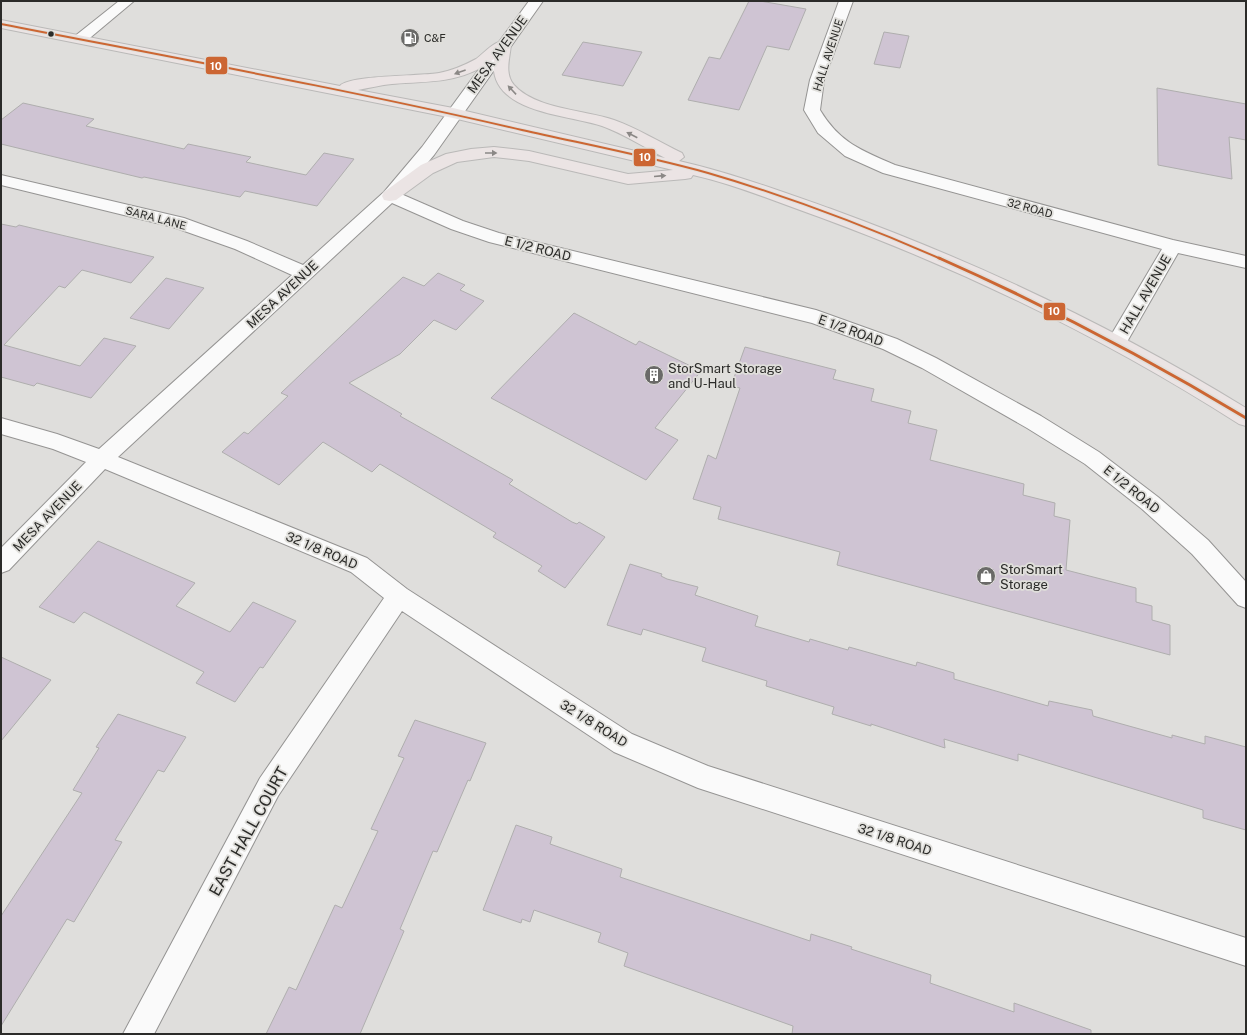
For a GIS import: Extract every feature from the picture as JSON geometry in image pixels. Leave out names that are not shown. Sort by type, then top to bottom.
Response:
[{"type":"main road","points":[[1,24],[453,113],[704,172],[809,207],[922,250],[997,283],[1117,342],[1187,381],[1246,418]]},
{"type":"main road","points":[[332,89],[391,80],[437,78],[453,74],[481,62],[504,44]]},
{"type":"main road","points":[[504,44],[501,68],[502,77],[516,94],[530,103],[608,123],[704,172]]},
{"type":"main road","points":[[390,196],[427,169],[452,158],[471,154],[494,152],[529,156],[628,179],[704,172]]},
{"type":"street","points":[[80,39],[126,1]]},
{"type":"street","name":"MESA AVENUE","points":[[1,563],[102,459],[390,196],[428,151],[453,113],[536,1]]},
{"type":"street","name":"HALL AVENUE","points":[[824,130],[812,110],[816,88],[846,1]]},
{"type":"street","name":"32 ROAD","points":[[824,130],[851,152],[889,169],[1173,246],[1246,262]]},
{"type":"street","name":"SARA LANE","points":[[1,180],[178,222],[241,245],[305,273]]},
{"type":"street","name":"E 1/2 ROAD","points":[[390,196],[495,238],[782,308],[855,330],[890,344],[929,363],[1021,415],[1092,458],[1150,503],[1200,547],[1246,598]]},
{"type":"street","name":"HALL AVENUE","points":[[1117,342],[1173,246]]},
{"type":"street","name":"32 1/8 ROAD","points":[[1,426],[57,442],[102,459],[359,565],[399,596],[622,743],[707,779],[1246,952]]},
{"type":"street","name":"EAST HALL COURT","points":[[138,1034],[269,787],[399,596]]},
{"type":"building","points":[[749,1],[760,1],[806,9],[789,50],[767,46],[739,110],[688,100],[709,57],[720,59]]},
{"type":"building","points":[[884,32],[909,36],[900,68],[874,64]]},
{"type":"building","points":[[583,42],[642,52],[623,86],[562,75]]},
{"type":"building","points":[[1157,88],[1246,104],[1246,140],[1229,137],[1232,179],[1158,165]]},
{"type":"building","points":[[23,103],[94,119],[86,126],[184,149],[188,144],[251,157],[246,162],[306,175],[324,153],[354,159],[317,206],[245,191],[240,197],[144,177],[142,178],[1,144],[1,120]]},
{"type":"building","points":[[1,224],[16,227],[19,225],[154,257],[131,283],[82,270],[65,288],[59,286],[4,345],[80,366],[104,338],[136,346],[91,398],[37,383],[34,386],[1,377]]},
{"type":"building","points":[[438,273],[465,285],[460,290],[484,301],[456,330],[434,320],[400,354],[349,383],[402,414],[400,416],[513,480],[509,484],[572,522],[577,524],[579,522],[605,537],[565,588],[538,571],[542,566],[493,537],[496,533],[380,464],[372,472],[323,442],[279,485],[222,452],[244,432],[248,434],[288,396],[281,393],[403,277],[424,286]]},
{"type":"building","points":[[166,278],[204,288],[169,329],[130,318]]},
{"type":"building","points":[[574,313],[636,345],[639,341],[701,371],[655,428],[678,440],[646,480],[491,398]]},
{"type":"building","points":[[745,347],[836,370],[833,379],[874,389],[871,401],[911,411],[908,423],[937,430],[930,460],[1024,484],[1023,495],[1055,503],[1054,516],[1070,520],[1066,570],[1136,588],[1136,602],[1152,606],[1152,620],[1170,625],[1170,655],[837,565],[840,552],[718,519],[721,507],[693,499],[708,455],[716,459],[740,388],[731,386]]},
{"type":"building","points":[[98,541],[195,583],[176,606],[230,632],[253,602],[296,621],[263,668],[260,667],[235,702],[196,683],[204,672],[84,612],[74,623],[39,607]]},
{"type":"building","points":[[630,564],[662,574],[661,576],[667,579],[698,587],[695,595],[758,616],[755,626],[809,642],[810,639],[848,650],[849,647],[916,666],[917,662],[954,673],[954,679],[1048,706],[1049,701],[1092,710],[1093,716],[1172,738],[1172,735],[1205,744],[1205,736],[1246,747],[1246,830],[1203,818],[1203,810],[1018,754],[1018,761],[944,739],[945,748],[871,724],[871,726],[832,714],[834,707],[766,686],[767,681],[702,661],[706,648],[643,629],[641,635],[607,625]]},
{"type":"building","points":[[1,657],[51,680],[1,741]]},
{"type":"building","points":[[118,714],[186,737],[164,772],[158,770],[115,840],[122,842],[74,922],[67,919],[1,1026],[1,916],[82,793],[73,790],[99,748],[96,747]]},
{"type":"building","points":[[415,720],[486,743],[470,781],[468,780],[437,852],[433,851],[400,929],[404,931],[360,1034],[266,1034],[289,987],[296,990],[335,905],[342,908],[378,831],[371,829],[404,758],[398,756]]},
{"type":"building","points":[[516,825],[552,837],[550,844],[622,869],[620,877],[810,941],[811,934],[852,947],[851,949],[931,975],[930,983],[1014,1012],[1014,1003],[1091,1030],[1091,1034],[792,1034],[793,1026],[624,966],[628,953],[598,942],[601,933],[534,910],[530,922],[522,919],[521,923],[483,910]]},
{"type":"transit line","name":"10","points":[[1,24],[280,78],[420,107],[651,159],[736,182],[880,234],[988,280],[1093,331],[1145,359],[1246,418]]},
{"type":"place","name":"C&F","points":[[410,38]]},
{"type":"place","name":"StorSmart Storage and U-Haul","points":[[654,375]]},
{"type":"place","name":"StorSmart Storage","points":[[986,576]]}]
